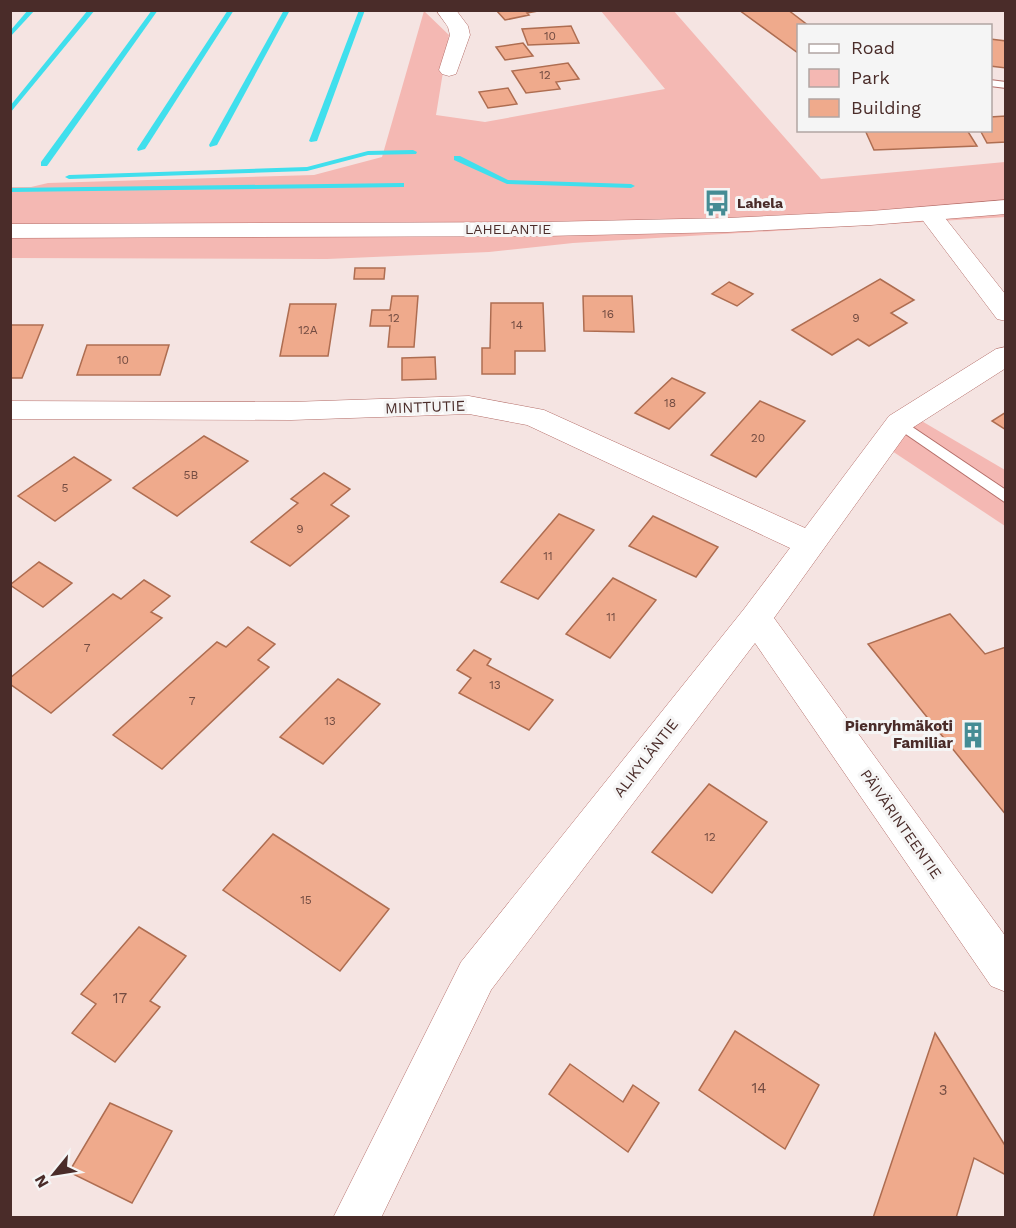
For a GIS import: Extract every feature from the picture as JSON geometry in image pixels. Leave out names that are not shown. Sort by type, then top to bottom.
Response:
[{"type":"street","points":[[445,10],[458,26],[460,35],[449,70]]},
{"type":"street","name":"LAHELANTIE","points":[[10,231],[545,229],[728,225],[930,214],[1005,207]]},
{"type":"street","points":[[930,214],[1005,313]]},
{"type":"street","name":"ALIKYLÄNTIE","points":[[356,1218],[476,975],[756,618],[899,423],[1005,355]]},
{"type":"street","name":"MINTTUTIE","points":[[10,410],[291,411],[469,405],[534,417],[810,544]]},
{"type":"street","name":"PÄIVÄRINTEENTIE","points":[[756,618],[1005,972]]},
{"type":"lane","points":[[899,423],[1005,498]]},
{"type":"green space","points":[[673,10],[821,179],[1005,162],[1006,217],[573,243],[489,252],[327,259],[11,258],[10,187],[31,187],[48,183],[314,175],[382,157],[424,11],[449,35],[436,115],[485,122],[665,89],[601,11]]},
{"type":"green space","points":[[908,413],[1005,470],[1005,526],[883,445]]},
{"type":"building","points":[[496,10],[537,10],[538,11],[505,20]]},
{"type":"building","points":[[739,10],[788,10],[806,24],[797,24],[797,52]]},
{"type":"building","points":[[571,26],[579,43],[528,45],[522,29]]},
{"type":"building","points":[[992,39],[1006,41],[1006,68],[992,66]]},
{"type":"building","points":[[523,43],[533,56],[505,60],[496,47]]},
{"type":"building","points":[[568,63],[579,79],[556,82],[560,89],[526,93],[512,71]]},
{"type":"building","points":[[508,88],[517,104],[488,108],[479,92]]},
{"type":"building","points":[[1006,116],[1006,142],[987,143],[981,132],[992,132],[992,117]]},
{"type":"building","points":[[866,132],[968,132],[977,146],[874,150]]},
{"type":"building","points":[[355,268],[385,268],[384,279],[354,279]]},
{"type":"building","points":[[880,279],[914,300],[891,313],[907,323],[869,346],[858,339],[832,355],[792,330]]},
{"type":"building","points":[[729,282],[753,294],[737,306],[712,294]]},
{"type":"building","points":[[392,296],[418,296],[414,347],[388,347],[390,326],[370,326],[372,310],[390,310]]},
{"type":"building","points":[[583,296],[632,296],[634,332],[584,331]]},
{"type":"building","points":[[491,303],[543,303],[545,351],[515,351],[515,374],[482,374],[482,348],[490,348]]},
{"type":"building","points":[[290,304],[336,304],[328,356],[280,356]]},
{"type":"building","points":[[10,325],[43,325],[22,378],[10,378]]},
{"type":"building","points":[[87,345],[169,345],[160,375],[77,375]]},
{"type":"building","points":[[435,357],[436,379],[402,380],[402,358]]},
{"type":"building","points":[[672,378],[705,393],[669,429],[635,413]]},
{"type":"building","points":[[760,401],[805,421],[756,477],[711,455]]},
{"type":"building","points":[[1006,412],[1006,430],[992,421]]},
{"type":"building","points":[[204,436],[248,461],[177,516],[133,488]]},
{"type":"building","points":[[74,457],[111,480],[55,521],[18,496]]},
{"type":"building","points":[[324,473],[350,489],[331,505],[349,516],[290,566],[251,542],[298,503],[291,499]]},
{"type":"building","points":[[559,514],[594,530],[538,599],[501,582]]},
{"type":"building","points":[[653,516],[718,547],[696,577],[629,546]]},
{"type":"building","points":[[39,562],[72,583],[43,607],[10,585]]},
{"type":"building","points":[[613,578],[656,600],[610,658],[566,634]]},
{"type":"building","points":[[144,580],[170,596],[151,612],[162,618],[51,713],[10,684],[10,678],[113,594],[121,599]]},
{"type":"building","name":"Pienryhmäkoti Familiar","points":[[950,614],[985,654],[1006,647],[1006,815],[868,644]]},
{"type":"building","points":[[248,627],[275,644],[258,660],[269,667],[162,769],[113,735],[217,642],[226,647]]},
{"type":"building","points":[[474,650],[491,659],[487,665],[553,700],[529,730],[459,693],[471,678],[457,670]]},
{"type":"building","points":[[338,679],[380,704],[323,764],[280,737]]},
{"type":"building","points":[[709,784],[767,822],[712,893],[652,852]]},
{"type":"building","points":[[273,834],[389,909],[340,971],[223,890]]},
{"type":"building","points":[[139,927],[186,956],[150,1001],[160,1007],[115,1062],[72,1033],[96,1004],[81,994]]},
{"type":"building","points":[[735,1031],[819,1085],[785,1149],[699,1090]]},
{"type":"building","points":[[935,1033],[1006,1147],[1006,1175],[974,1158],[956,1218],[873,1218]]},
{"type":"building","points":[[570,1064],[623,1102],[633,1085],[659,1103],[628,1152],[549,1094]]},
{"type":"building","points":[[110,1103],[172,1131],[132,1203],[69,1172]]},
{"type":"waterway","points":[[10,35],[32,10]]},
{"type":"waterway","points":[[10,111],[92,10]]},
{"type":"waterway","points":[[44,164],[155,10]]},
{"type":"waterway","points":[[141,149],[231,10]]},
{"type":"waterway","points":[[213,145],[287,10]]},
{"type":"waterway","points":[[313,141],[362,10]]},
{"type":"waterway","points":[[69,177],[307,169],[368,153],[413,152]]},
{"type":"waterway","points":[[457,158],[507,182],[631,186]]},
{"type":"waterway","points":[[10,190],[401,185]]},
{"type":"place","name":"Lahela","points":[[717,203]]},
{"type":"place","name":"Pienryhmäkoti Familiar","points":[[973,735]]}]
